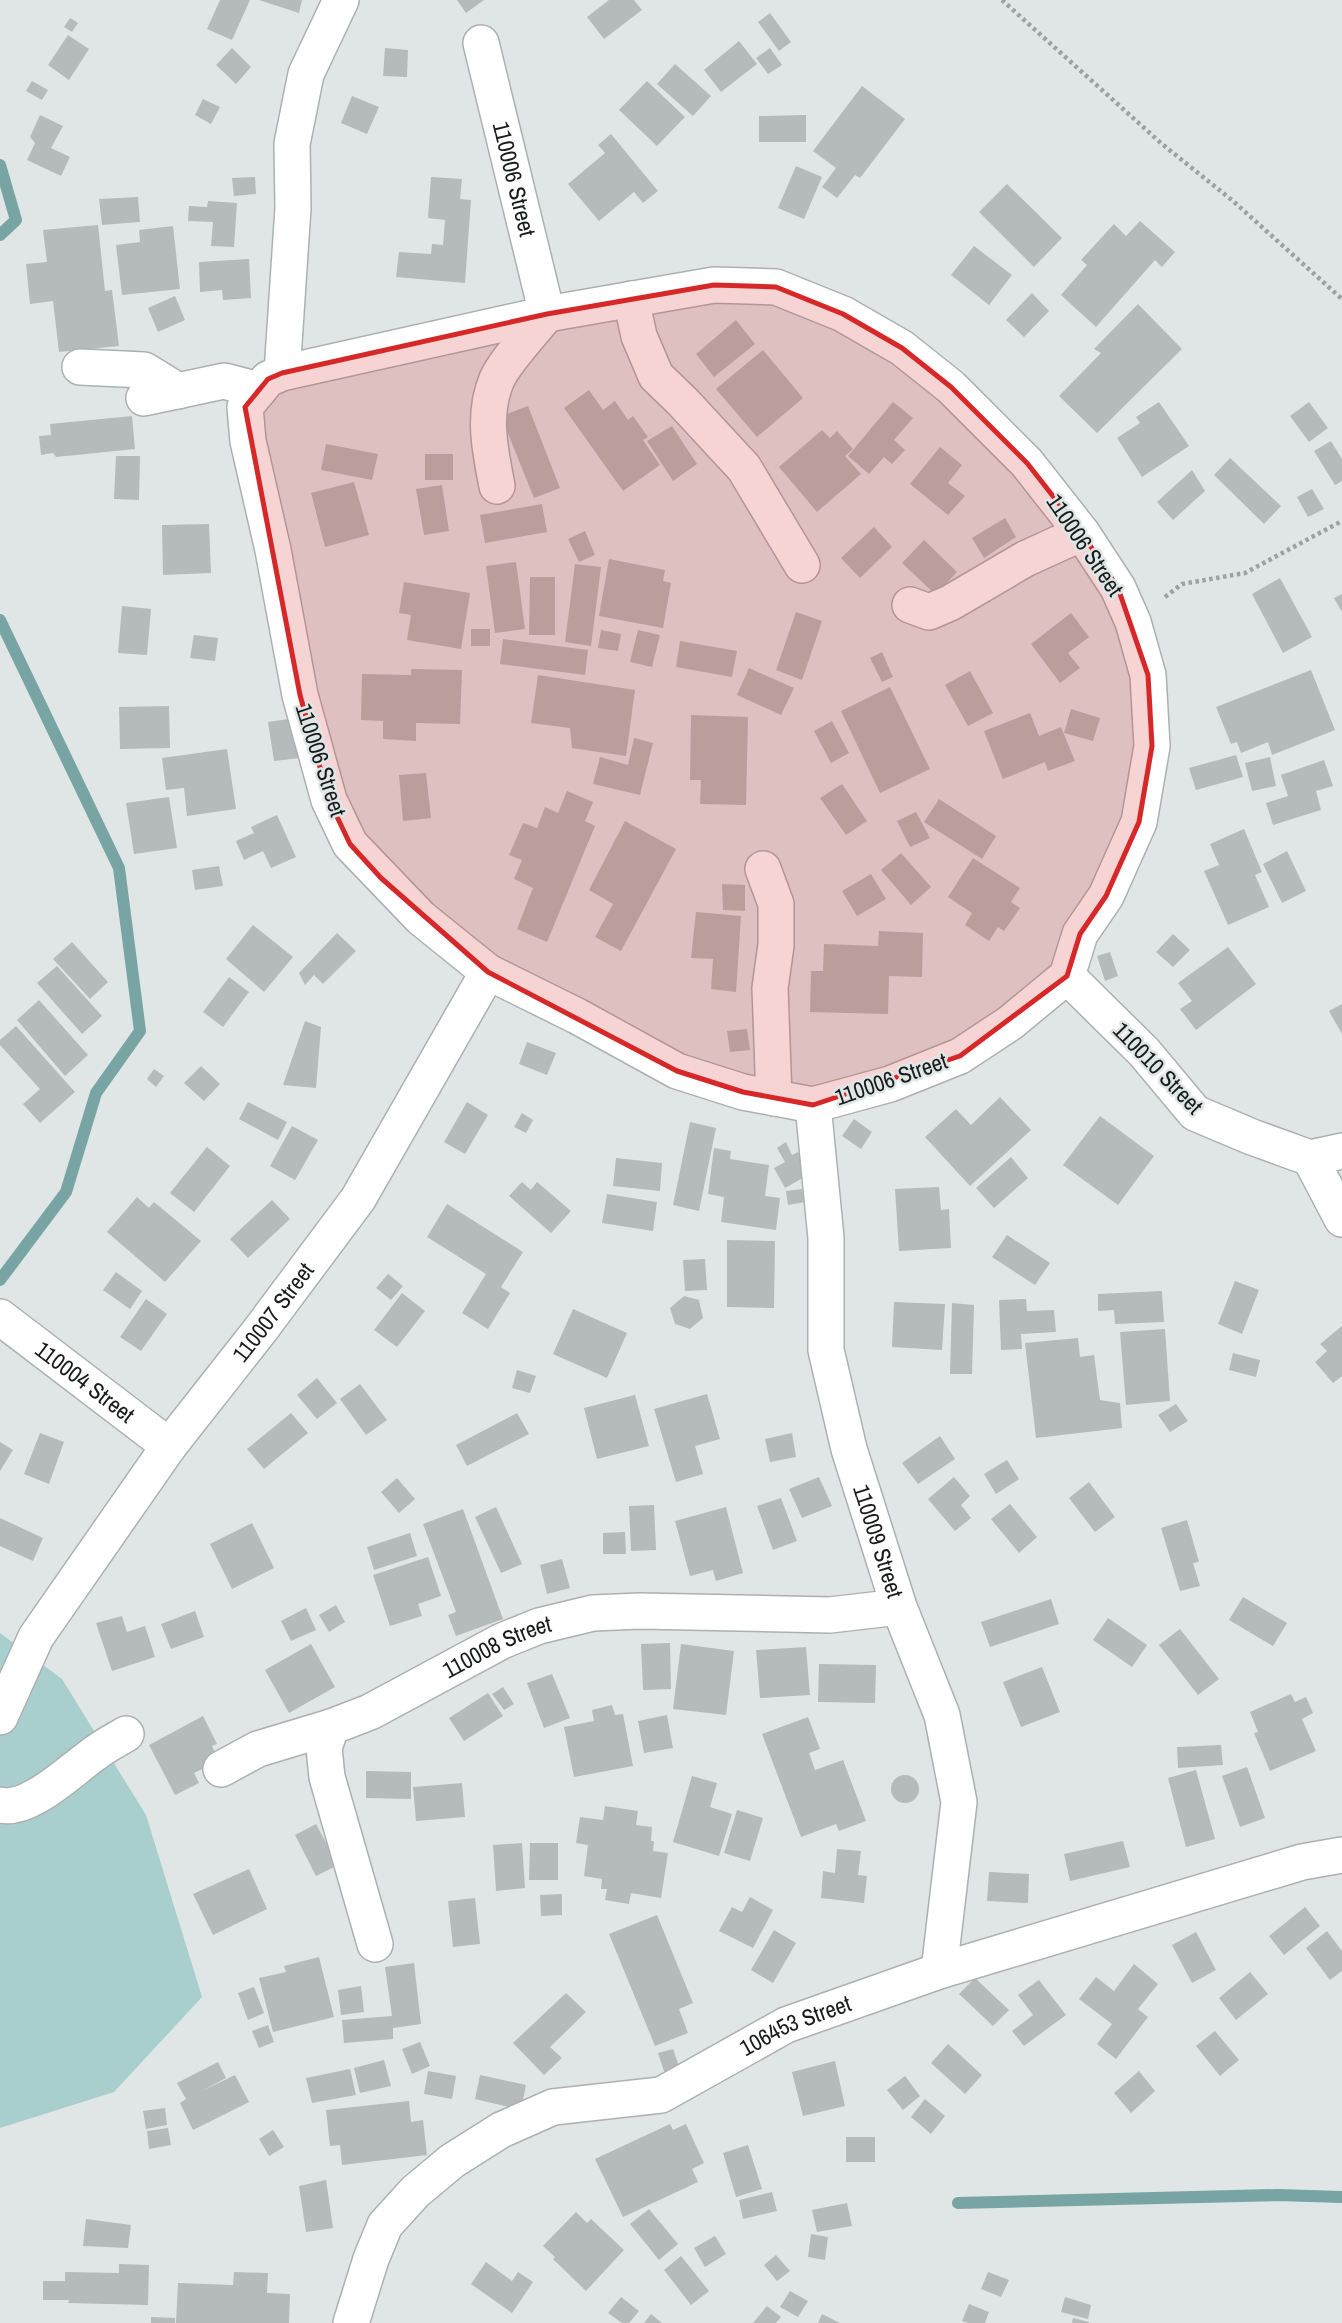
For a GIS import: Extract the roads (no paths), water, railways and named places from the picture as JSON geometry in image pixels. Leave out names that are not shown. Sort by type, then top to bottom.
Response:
[{"type":"street","points":[[144,398],[224,381],[271,382],[293,208],[292,144],[306,74],[341,0]]},
{"type":"street","name":"110006 Street","points":[[481,43],[547,314]]},
{"type":"street","name":"110006 Street","points":[[714,285],[776,287],[843,314],[902,348],[951,387],[1027,463],[1082,533],[1118,588],[1133,622],[1148,674],[1152,746],[1139,822],[1106,896],[1080,934],[1067,976],[1010,1023],[960,1056],[890,1084],[813,1105],[743,1092],[677,1070],[488,972],[421,918],[350,844],[329,800],[300,695],[273,550],[248,441],[245,407],[271,382],[547,314],[714,285]]},
{"type":"street","points":[[631,299],[639,336],[656,376],[744,468],[802,565]]},
{"type":"street","points":[[497,486],[488,438],[489,402],[498,376],[547,314]]},
{"type":"street","points":[[80,367],[144,370],[178,391]]},
{"type":"street","points":[[910,605],[929,612],[1025,559],[1082,533]]},
{"type":"street","points":[[763,869],[776,904],[776,945],[769,988],[774,1098]]},
{"type":"street","name":"110007 Street","points":[[0,1717],[36,1637],[169,1446],[358,1199],[488,972]]},
{"type":"street","name":"110010 Street","points":[[1067,976],[1144,1052],[1195,1113],[1252,1138],[1326,1154]]},
{"type":"street","name":"110009 Street","points":[[813,1105],[826,1238],[826,1350],[849,1450],[899,1607],[942,1715],[959,1802],[939,1971]]},
{"type":"street","points":[[1326,1154],[1342,1219]]},
{"type":"street","name":"110004 Street","points":[[0,1317],[169,1446]]},
{"type":"street","name":"110008 Street","points":[[221,1769],[258,1749],[370,1712],[502,1641],[539,1626],[593,1613],[640,1611],[830,1615],[899,1607]]},
{"type":"street","points":[[331,1727],[324,1748],[327,1777],[375,1944]]},
{"type":"street","points":[[0,1805],[8,1807],[38,1796],[95,1753],[126,1734]]},
{"type":"street","name":"106453 Street","points":[[351,2323],[385,2225],[415,2192],[452,2161],[501,2130],[554,2107],[661,2095],[786,2025],[939,1971],[1302,1862],[1342,1855]]},
{"type":"waterway","points":[[0,165],[16,220],[0,235]]},
{"type":"waterway","points":[[0,620],[119,868],[140,1031],[96,1093],[66,1192],[0,1280]]},
{"type":"waterway","points":[[958,2203],[1277,2195],[1342,2197]]}]
